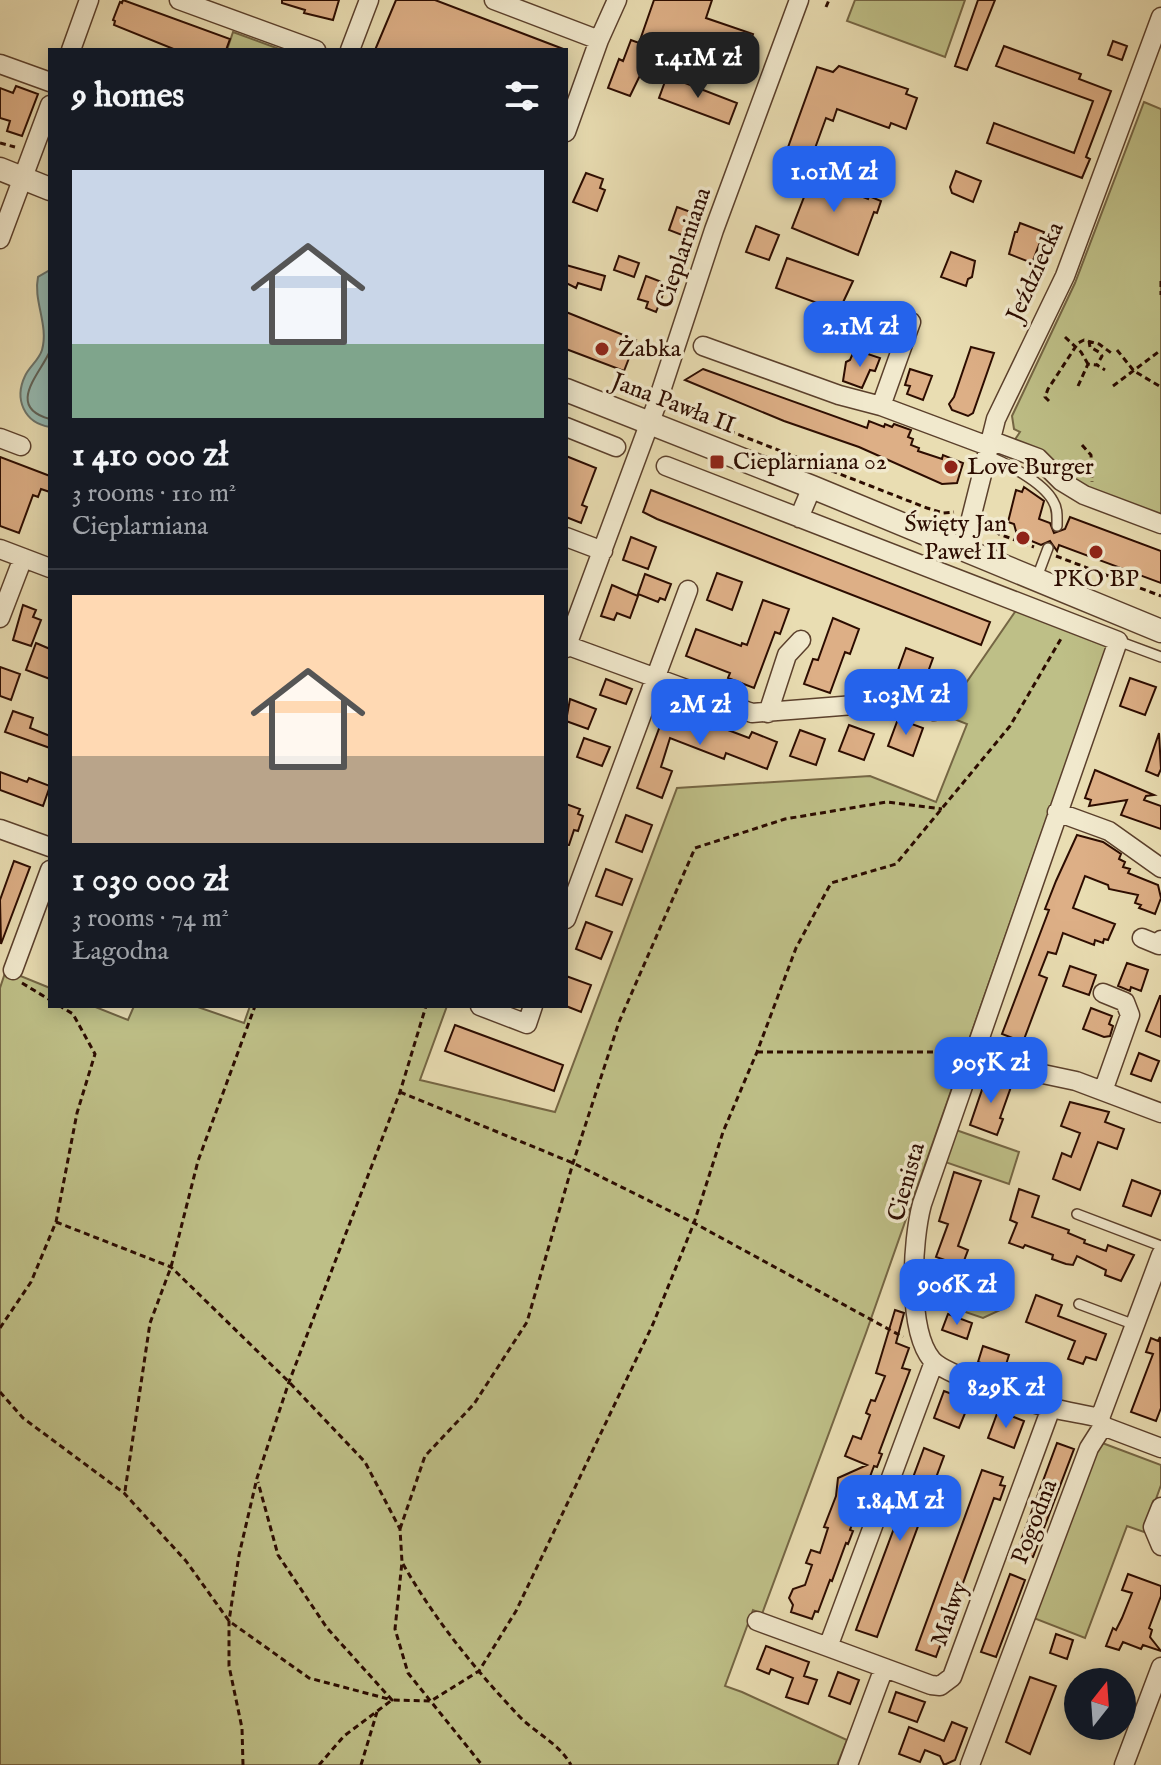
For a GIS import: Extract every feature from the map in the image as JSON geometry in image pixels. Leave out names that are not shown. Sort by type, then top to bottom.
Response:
[{"type":"street","points":[[72,48],[89,0]]},
{"type":"street","points":[[179,0],[311,48]]},
{"type":"street","points":[[351,48],[369,0]]},
{"type":"street","points":[[494,0],[599,40]]},
{"type":"street","points":[[568,126],[617,0]]},
{"type":"street","name":"Cieplarniana","points":[[568,641],[653,413],[714,230],[799,0]]},
{"type":"street","name":"Jeździecka","points":[[961,548],[988,447],[1024,357],[1065,276],[1161,17]]},
{"type":"street","points":[[0,64],[48,81]]},
{"type":"street","points":[[0,239],[48,110]]},
{"type":"street","points":[[0,169],[48,188]]},
{"type":"street","points":[[881,406],[911,322]]},
{"type":"street","points":[[703,346],[839,395],[881,406],[988,447],[1038,458],[1072,489],[1161,524]]},
{"type":"street","name":"Jana Pawła II","points":[[568,391],[653,413],[812,487],[1161,631]]},
{"type":"street","points":[[568,428],[616,447]]},
{"type":"street","points":[[0,438],[21,446]]},
{"type":"street","points":[[666,466],[1118,641]]},
{"type":"street","points":[[799,518],[812,487]]},
{"type":"street","points":[[568,538],[603,551]]},
{"type":"street","points":[[0,549],[48,567]]},
{"type":"street","points":[[0,618],[23,558]]},
{"type":"street","points":[[568,914],[688,590]]},
{"type":"street","points":[[768,713],[787,655],[801,640]]},
{"type":"street","name":"Cienista","points":[[934,1362],[922,1338],[916,1307],[914,1260],[916,1229],[922,1204],[1118,641]]},
{"type":"street","points":[[568,647],[747,712],[768,713],[905,701],[934,711]]},
{"type":"street","points":[[1057,812],[1109,831],[1161,868]]},
{"type":"street","points":[[0,829],[48,846]]},
{"type":"street","points":[[13,970],[48,875]]},
{"type":"street","points":[[1142,938],[1159,945],[1161,940]]},
{"type":"street","points":[[1103,993],[1125,1002],[1130,1015],[1103,1091]]},
{"type":"street","points":[[491,1008],[530,1015]]},
{"type":"street","points":[[973,1052],[1024,1070],[1066,1078],[1161,1113]]},
{"type":"street","name":"Pogodna","points":[[970,1765],[1161,1255]]},
{"type":"street","points":[[828,1647],[934,1362],[953,1373],[1051,1408],[1075,1411],[1161,1448]]},
{"type":"street","name":"Malwy","points":[[884,1668],[931,1685],[940,1686],[952,1677],[1051,1408]]},
{"type":"street","points":[[1161,1507],[1153,1527],[1161,1546]]},
{"type":"street","points":[[757,1621],[884,1668],[848,1765]]},
{"type":"street","points":[[1124,1765],[1161,1667]]},
{"type":"lane","points":[[988,447],[1053,499],[1057,526]]},
{"type":"lane","points":[[1036,580],[1047,550]]},
{"type":"lane","points":[[1118,641],[1161,657]]},
{"type":"lane","points":[[1077,1214],[1161,1246]]},
{"type":"lane","points":[[1079,1304],[1135,1325]]},
{"type":"path","points":[[826,7],[829,0]]},
{"type":"path","points":[[1161,281],[1161,295]]},
{"type":"path","points":[[1065,337],[1088,364],[1105,370]]},
{"type":"path","points":[[1049,401],[1045,397],[1048,389],[1084,340],[1116,352],[1134,371],[1161,387]]},
{"type":"path","points":[[1089,341],[1090,347],[1102,356],[1097,365]]},
{"type":"path","points":[[1113,386],[1161,350]]},
{"type":"path","points":[[1078,386],[1088,364]]},
{"type":"path","points":[[653,413],[927,508],[983,521],[999,534],[1161,596]]},
{"type":"path","points":[[1082,445],[1091,455],[1091,498]]},
{"type":"path","points":[[0,1392],[23,1418],[124,1493],[186,1561],[229,1621],[309,1678],[392,1700],[431,1701],[479,1671],[516,1611],[653,1324],[694,1223],[723,1132],[796,948],[831,883],[896,864],[1010,726],[1070,623]]},
{"type":"path","points":[[482,1765],[408,1673],[395,1629],[402,1562],[400,1529],[425,1456],[474,1404],[527,1322],[573,1163],[619,1022],[695,848],[785,819],[887,802],[942,809]]},
{"type":"path","points":[[13,970],[23,985],[48,999]]},
{"type":"path","points":[[0,1328],[31,1282],[56,1222],[77,1113],[95,1054],[73,1014],[63,1008]]},
{"type":"path","points":[[124,1493],[150,1323],[171,1267],[198,1161],[254,1008]]},
{"type":"path","points":[[243,1765],[242,1728],[229,1666],[229,1621],[239,1555],[257,1478],[289,1382],[400,1092],[425,1008]]},
{"type":"path","points":[[757,1052],[973,1052]]},
{"type":"path","points":[[400,1092],[573,1163],[694,1223],[903,1337]]},
{"type":"path","points":[[56,1222],[171,1267],[289,1382],[365,1462],[400,1529]]},
{"type":"path","points":[[257,1478],[278,1555],[327,1628],[392,1700]]},
{"type":"path","points":[[402,1562],[428,1608],[479,1671],[521,1718],[565,1753],[571,1765]]},
{"type":"path","points":[[319,1765],[344,1736],[392,1700]]},
{"type":"path","points":[[361,1765],[377,1712]]},
{"type":"green space","points":[[855,0],[965,0],[945,57],[847,21]]},
{"type":"green space","points":[[233,32],[277,48],[228,48]]},
{"type":"green space","points":[[1144,102],[1161,109],[1161,516],[1076,482],[1040,450],[1014,441],[1020,432],[1014,429],[1012,416],[1075,283]]},
{"type":"green space","points":[[1017,609],[1108,644],[866,1333],[762,1614],[753,1610],[725,1686],[847,1740],[837,1765],[0,1765],[0,988],[6,970],[48,987],[48,1008],[98,1008],[128,1020],[133,1008],[201,1008],[244,1023],[249,1008],[446,1008],[420,1080],[555,1112],[677,788],[870,776],[936,802],[967,724],[944,715]]},
{"type":"green space","points":[[956,1130],[1019,1152],[1009,1184],[945,1162]]},
{"type":"green space","points":[[925,1262],[1005,1290],[1009,1306],[983,1318],[924,1298]]},
{"type":"green space","points":[[1097,1441],[1161,1465],[1161,1485],[1144,1532],[1127,1526],[1085,1638],[1031,1617]]},
{"type":"water","points":[[48,271],[48,427],[34,421],[21,401],[25,376],[39,357],[44,341],[38,277]]},
{"type":"building","points":[[123,0],[230,39],[227,48],[171,48],[114,25],[113,20]]},
{"type":"building","points":[[282,0],[339,0],[333,20],[304,13],[305,10],[282,3]]},
{"type":"building","points":[[396,0],[435,0],[561,48],[376,48]]},
{"type":"building","points":[[654,0],[712,0],[706,18],[753,34],[743,61],[719,53],[717,59],[662,40],[653,65],[646,63],[630,96],[608,88],[619,59],[623,61],[631,40],[639,43]]},
{"type":"building","points":[[978,0],[995,0],[967,70],[955,66]]},
{"type":"building","points":[[1113,41],[1127,46],[1122,60],[1108,55]]},
{"type":"building","points":[[1004,46],[1081,74],[1079,79],[1111,91],[1086,157],[1090,159],[1082,178],[987,143],[994,123],[1074,153],[1093,101],[996,66]]},
{"type":"building","points":[[839,66],[908,89],[906,94],[917,98],[906,129],[891,123],[889,128],[837,109],[833,121],[826,118],[806,173],[782,164],[817,67],[833,72]]},
{"type":"building","points":[[667,76],[737,103],[729,124],[659,98]]},
{"type":"building","points":[[16,86],[38,94],[22,136],[7,131],[10,121],[0,118],[0,88],[13,93]]},
{"type":"building","points":[[956,171],[981,181],[973,202],[952,193],[950,187]]},
{"type":"building","points":[[586,173],[603,179],[600,188],[605,190],[597,211],[573,202]]},
{"type":"building","points":[[800,173],[881,201],[858,255],[792,228],[804,197],[793,193]]},
{"type":"building","points":[[677,207],[696,214],[687,237],[669,230]]},
{"type":"building","points":[[1020,223],[1044,232],[1032,263],[1009,254]]},
{"type":"building","points":[[756,226],[779,235],[769,260],[746,252]]},
{"type":"building","points":[[951,252],[975,261],[972,277],[966,286],[941,277]]},
{"type":"building","points":[[619,256],[639,263],[634,277],[614,270]]},
{"type":"building","points":[[787,258],[853,281],[839,311],[776,288]]},
{"type":"building","points":[[568,266],[605,276],[601,290],[578,283],[576,288],[568,284]]},
{"type":"building","points":[[646,276],[667,284],[656,312],[646,308],[648,302],[638,299]]},
{"type":"building","points":[[869,311],[886,317],[882,338],[862,331]]},
{"type":"building","points":[[568,313],[636,340],[624,371],[568,350]]},
{"type":"building","points":[[971,347],[994,353],[973,413],[968,416],[952,410],[949,404]]},
{"type":"building","points":[[853,353],[880,358],[875,371],[870,370],[862,388],[843,381],[846,362]]},
{"type":"building","points":[[703,369],[867,428],[869,421],[884,427],[885,424],[892,427],[894,424],[911,430],[908,437],[913,439],[911,445],[919,448],[918,451],[942,459],[943,455],[963,463],[957,483],[942,484],[859,447],[784,421],[685,380]]},
{"type":"building","points":[[910,369],[932,376],[923,400],[907,394],[910,386],[905,385]]},
{"type":"building","points":[[0,457],[48,475],[48,491],[41,489],[38,497],[33,495],[19,533],[0,526]]},
{"type":"building","points":[[568,457],[596,468],[582,505],[587,507],[581,523],[568,518]]},
{"type":"building","points":[[1024,487],[1044,501],[1039,519],[1050,523],[1054,533],[1065,529],[1070,517],[1161,551],[1161,583],[1059,545],[1057,551],[1050,541],[1041,545],[1017,535],[1014,524],[1008,522],[1016,490],[1022,492]]},
{"type":"building","points":[[651,490],[990,622],[981,645],[657,519],[643,512]]},
{"type":"building","points":[[631,537],[656,547],[648,569],[623,560]]},
{"type":"building","points":[[717,573],[742,582],[732,610],[707,600]]},
{"type":"building","points":[[645,574],[671,584],[665,600],[660,598],[658,602],[638,594]]},
{"type":"building","points":[[612,585],[638,596],[630,618],[617,613],[614,620],[601,616]]},
{"type":"building","points":[[763,600],[789,609],[780,634],[775,632],[754,688],[728,678],[730,673],[686,656],[696,629],[741,646],[742,643],[747,645]]},
{"type":"building","points":[[23,605],[36,610],[33,617],[41,620],[31,646],[13,640]]},
{"type":"building","points":[[833,618],[859,629],[850,654],[845,652],[830,693],[804,684],[813,659],[818,660]]},
{"type":"building","points":[[36,643],[48,648],[48,678],[26,670]]},
{"type":"building","points":[[906,648],[933,658],[924,683],[897,673]]},
{"type":"building","points":[[0,667],[20,674],[11,700],[0,696]]},
{"type":"building","points":[[1130,678],[1156,687],[1145,715],[1120,706]]},
{"type":"building","points":[[606,679],[632,689],[626,704],[600,695]]},
{"type":"building","points":[[570,699],[596,709],[588,729],[568,722]]},
{"type":"building","points":[[667,707],[749,738],[752,732],[777,742],[767,769],[726,753],[724,759],[670,738],[661,767],[672,771],[662,798],[637,788]]},
{"type":"building","points":[[13,711],[33,718],[30,728],[48,735],[48,747],[5,732]]},
{"type":"building","points":[[898,719],[923,728],[913,756],[888,746]]},
{"type":"building","points":[[849,725],[874,734],[864,760],[839,751]]},
{"type":"building","points":[[800,730],[825,739],[816,765],[790,756]]},
{"type":"building","points":[[1159,733],[1161,769],[1158,776],[1146,771]]},
{"type":"building","points":[[584,738],[610,747],[602,766],[577,757]]},
{"type":"building","points":[[1095,770],[1154,795],[1146,796],[1144,800],[1161,806],[1161,829],[1121,815],[1127,800],[1089,806],[1091,800],[1085,798]]},
{"type":"building","points":[[0,772],[27,782],[29,778],[48,785],[43,806],[0,790]]},
{"type":"building","points":[[568,805],[580,809],[578,814],[583,816],[569,845]]},
{"type":"building","points":[[626,815],[652,825],[642,852],[616,842]]},
{"type":"building","points":[[1077,835],[1103,842],[1121,854],[1119,859],[1125,862],[1123,867],[1130,869],[1128,873],[1158,885],[1161,898],[1155,914],[1139,908],[1141,905],[1135,903],[1138,895],[1109,889],[1108,885],[1085,876],[1073,908],[1115,924],[1108,940],[1104,939],[1103,943],[1095,940],[1094,945],[1063,933],[1056,954],[1048,952],[1039,975],[1047,978],[1023,1042],[1002,1034],[1049,910],[1045,909]]},
{"type":"building","points":[[14,861],[30,867],[1,944],[0,900]]},
{"type":"building","points":[[606,869],[632,879],[622,905],[596,896]]},
{"type":"building","points":[[586,922],[612,932],[601,959],[576,949]]},
{"type":"building","points":[[1127,963],[1148,970],[1141,991],[1118,986]]},
{"type":"building","points":[[1070,966],[1096,975],[1089,995],[1063,986]]},
{"type":"building","points":[[568,977],[591,985],[581,1012],[568,1007]]},
{"type":"building","points":[[1161,996],[1161,1037],[1146,1031]]},
{"type":"building","points":[[1091,1008],[1112,1016],[1110,1036],[1104,1037],[1083,1029]]},
{"type":"building","points":[[455,1025],[563,1065],[554,1091],[445,1051]]},
{"type":"building","points":[[1139,1053],[1159,1061],[1151,1081],[1131,1074]]},
{"type":"building","points":[[987,1075],[1012,1084],[997,1135],[970,1125]]},
{"type":"building","points":[[1070,1102],[1109,1112],[1105,1122],[1124,1129],[1117,1149],[1098,1142],[1080,1190],[1053,1179],[1062,1153],[1071,1157],[1080,1133],[1061,1126]]},
{"type":"building","points":[[954,1172],[981,1181],[958,1246],[968,1250],[962,1266],[936,1257],[948,1224],[939,1221]]},
{"type":"building","points":[[1132,1180],[1161,1191],[1151,1216],[1123,1206]]},
{"type":"building","points":[[1019,1189],[1039,1196],[1032,1217],[1069,1230],[1068,1233],[1085,1240],[1084,1243],[1106,1251],[1108,1245],[1134,1255],[1121,1281],[1105,1275],[1106,1270],[1077,1256],[1073,1265],[1066,1264],[1052,1259],[1053,1255],[1009,1243],[1017,1223],[1010,1220]]},
{"type":"building","points":[[1036,1295],[1062,1305],[1058,1316],[1106,1334],[1096,1360],[1086,1357],[1083,1364],[1068,1359],[1075,1341],[1026,1322]]},
{"type":"building","points":[[895,1310],[904,1313],[896,1343],[909,1348],[902,1368],[910,1370],[879,1453],[882,1454],[877,1467],[874,1466],[850,1530],[853,1531],[848,1544],[812,1619],[791,1612],[793,1605],[789,1598],[793,1589],[805,1585],[812,1565],[806,1563],[811,1550],[820,1553],[838,1478],[867,1465],[845,1456],[853,1436],[861,1439],[870,1415],[866,1413],[871,1400],[875,1401],[885,1376],[876,1373]]},
{"type":"building","points":[[948,1314],[972,1323],[967,1339],[942,1330]]},
{"type":"building","points":[[1160,1337],[1161,1408],[1156,1421],[1131,1412],[1153,1354],[1146,1352],[1151,1338],[1158,1341]]},
{"type":"building","points":[[983,1346],[1009,1355],[1004,1371],[978,1362]]},
{"type":"building","points":[[944,1391],[970,1401],[959,1428],[934,1418]]},
{"type":"building","points":[[998,1411],[1024,1421],[1014,1448],[988,1438]]},
{"type":"building","points":[[1057,1443],[1074,1449],[1033,1557],[1017,1551]]},
{"type":"building","points":[[924,1448],[944,1456],[877,1637],[856,1630]]},
{"type":"building","points":[[982,1470],[1003,1477],[1000,1485],[1005,1486],[1000,1500],[994,1498],[936,1657],[916,1650]]},
{"type":"building","points":[[1010,1574],[1025,1580],[996,1657],[981,1652]]},
{"type":"building","points":[[1128,1574],[1161,1586],[1161,1596],[1149,1628],[1152,1630],[1150,1637],[1161,1651],[1143,1645],[1141,1649],[1123,1642],[1119,1650],[1106,1646],[1132,1593],[1122,1590]]},
{"type":"building","points":[[1056,1634],[1073,1640],[1067,1659],[1050,1653]]},
{"type":"building","points":[[766,1646],[809,1662],[804,1676],[817,1680],[808,1704],[786,1697],[793,1678],[771,1669],[769,1674],[757,1669]]},
{"type":"building","points":[[838,1672],[859,1680],[850,1704],[829,1696]]},
{"type":"building","points":[[1030,1677],[1056,1686],[1030,1754],[1006,1742]]},
{"type":"building","points":[[896,1692],[925,1702],[917,1722],[889,1712]]},
{"type":"building","points":[[952,1722],[967,1728],[955,1760],[944,1765],[940,1756],[925,1750],[920,1762],[899,1754],[909,1727],[944,1741]]},
{"type":"place","name":"Żabka","points":[[602,349]]},
{"type":"place","name":"Cieplarniana 02","points":[[717,462]]},
{"type":"place","name":"Love Burger","points":[[951,467]]},
{"type":"place","name":"Święty Jan Paweł II","points":[[1023,538]]},
{"type":"place","name":"PKO BP","points":[[1096,552]]}]
